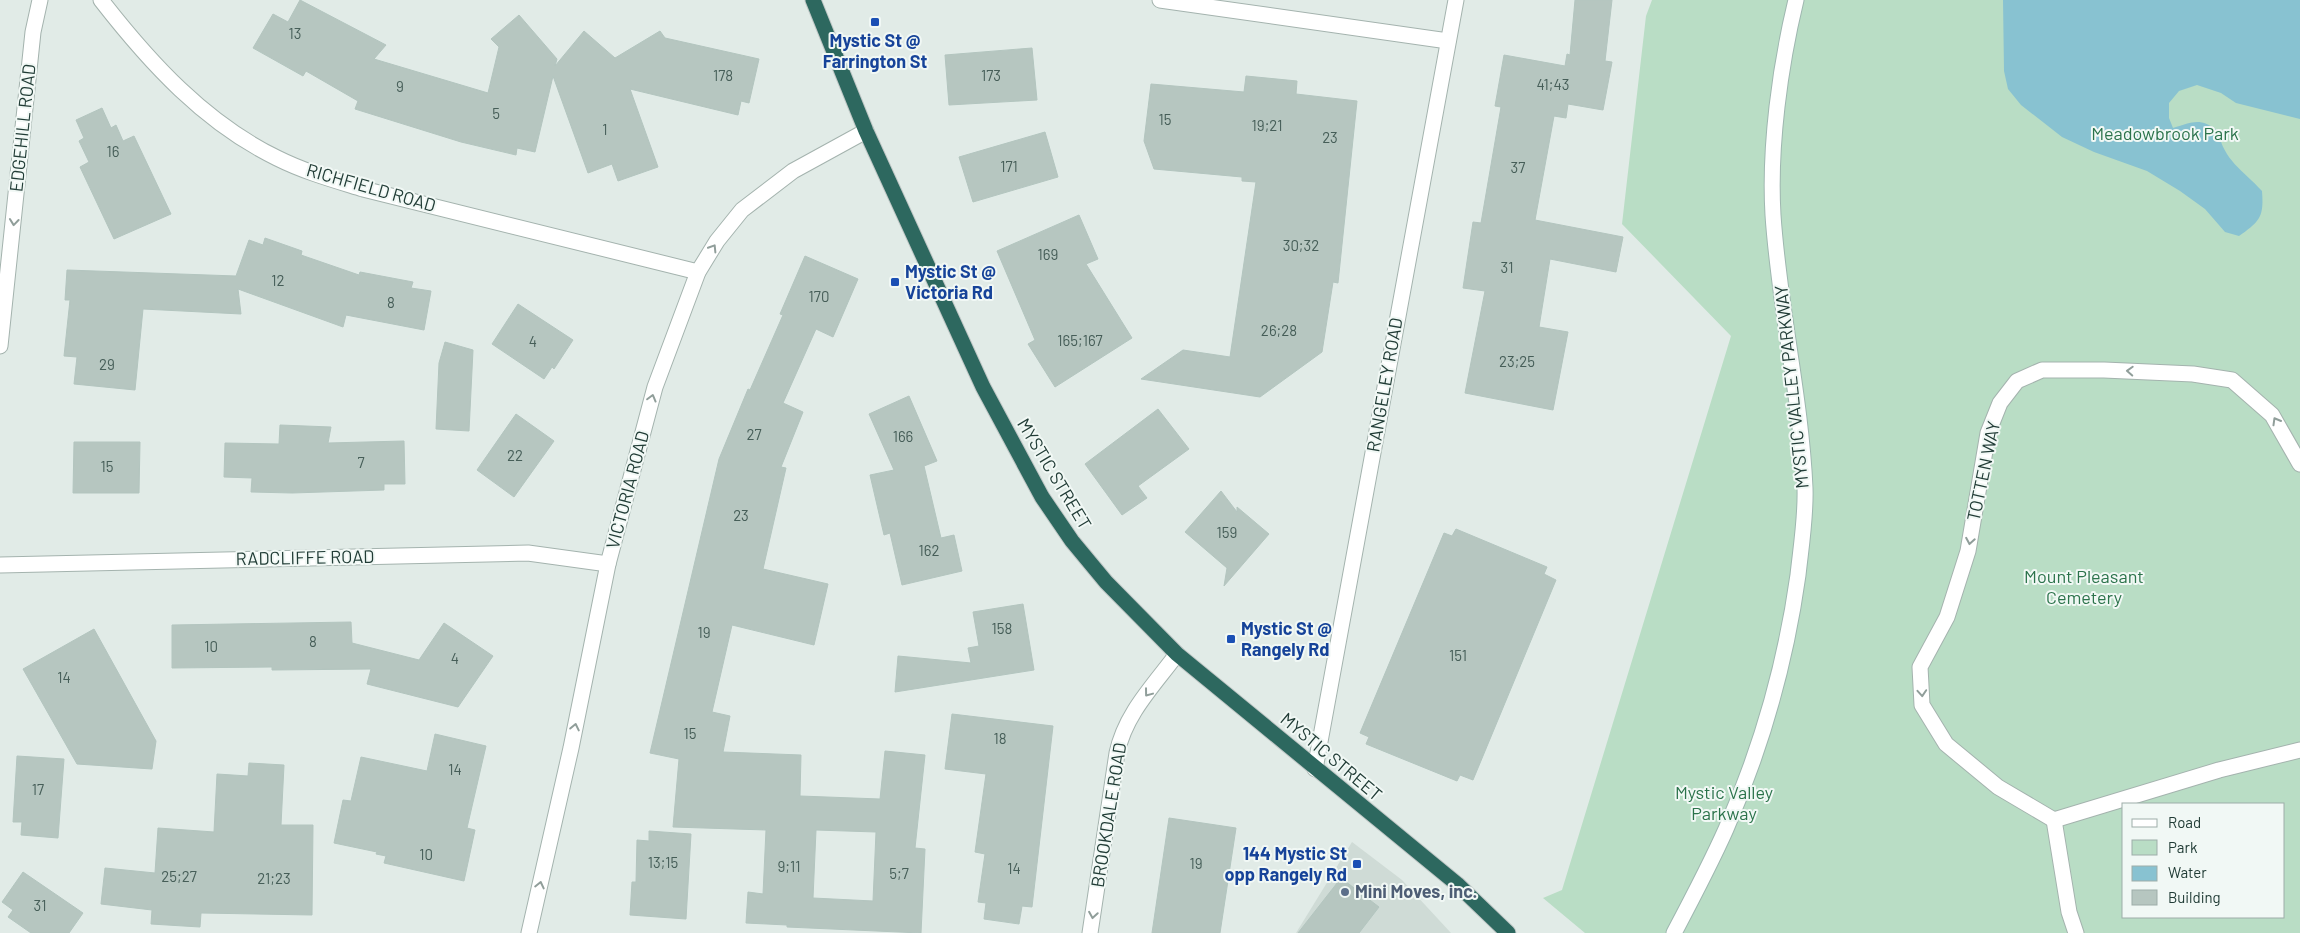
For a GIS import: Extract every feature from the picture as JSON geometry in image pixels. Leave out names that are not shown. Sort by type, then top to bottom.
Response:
[{"type":"highway","name":"MYSTIC STREET","points":[[813,0],[866,130],[983,387],[1042,497],[1072,541],[1106,582],[1177,654],[1457,884],[1508,933]]},
{"type":"street","name":"EDGEHILL ROAD","points":[[0,346],[33,32],[40,0]]},
{"type":"street","name":"RICHFIELD ROAD","points":[[100,0],[158,69],[194,102],[236,134],[278,158],[320,176],[363,189],[698,272]]},
{"type":"street","points":[[1160,0],[1448,42]]},
{"type":"street","name":"RANGELEY ROAD","points":[[1315,769],[1456,0]]},
{"type":"street","name":"MYSTIC VALLEY PARKWAY","points":[[1674,933],[1726,829],[1750,766],[1773,693],[1792,618],[1800,555],[1805,490],[1795,381],[1779,274],[1773,213],[1774,157],[1779,94],[1787,35],[1796,0]]},
{"type":"street","name":"VICTORIA ROAD","points":[[529,933],[571,748],[608,564],[655,388],[698,272],[717,241],[742,210],[792,171],[866,130]]},
{"type":"street","name":"TOTTEN WAY","points":[[2054,820],[1998,787],[1946,744],[1922,706],[1920,667],[1946,617],[1968,551],[1988,433],[2000,403],[2017,381],[2042,370],[2104,370],[2193,374],[2232,380],[2272,415],[2300,464]]},
{"type":"street","name":"RADCLIFFE ROAD","points":[[0,565],[528,553],[608,564]]},
{"type":"street","name":"BROOKDALE ROAD","points":[[1090,933],[1121,736],[1128,721],[1177,654]]},
{"type":"street","points":[[2076,933],[2070,912],[2054,820],[2219,770],[2300,750]]},
{"type":"shaded area","points":[[1352,842],[1402,880],[1451,933],[1296,933]]},
{"type":"green space","points":[[1652,0],[2300,0],[2300,933],[1585,933],[1543,898],[1562,890],[1731,336],[1622,224],[1646,16]]},
{"type":"water","points":[[2003,0],[2300,0],[2300,119],[2236,103],[2221,93],[2197,85],[2179,91],[2169,103],[2169,118],[2173,128],[2201,122],[2218,131],[2230,158],[2262,191],[2261,213],[2256,222],[2239,236],[2225,232],[2205,209],[2180,191],[2147,171],[2094,152],[2062,137],[2021,105],[2008,89],[2004,71]]},
{"type":"building","points":[[300,0],[386,45],[374,59],[488,93],[499,47],[491,39],[519,15],[557,59],[555,66],[584,31],[615,58],[660,31],[665,38],[759,59],[749,103],[741,101],[738,115],[630,89],[658,167],[618,181],[612,164],[588,173],[553,76],[535,152],[517,148],[516,155],[461,142],[355,109],[358,101],[306,71],[303,76],[253,48],[273,14],[288,22]]},
{"type":"building","points":[[1575,0],[1612,0],[1605,61],[1612,62],[1603,110],[1568,104],[1566,118],[1554,116],[1535,220],[1623,237],[1616,272],[1550,259],[1539,327],[1568,332],[1553,410],[1465,393],[1485,291],[1463,288],[1473,222],[1481,223],[1501,107],[1495,106],[1504,55],[1565,66],[1567,54],[1570,55]]},
{"type":"building","points":[[1032,48],[1037,100],[949,105],[945,55]]},
{"type":"building","points":[[1246,76],[1297,81],[1296,94],[1357,101],[1338,283],[1333,282],[1322,352],[1260,397],[1141,379],[1183,350],[1230,357],[1256,182],[1242,181],[1242,177],[1154,169],[1144,141],[1151,84],[1244,92]]},
{"type":"building","points":[[102,108],[111,128],[116,125],[123,141],[134,136],[171,214],[114,239],[80,167],[89,162],[79,141],[84,138],[76,120]]},
{"type":"building","points":[[1045,132],[1058,177],[973,202],[959,157]]},
{"type":"building","points":[[1079,215],[1098,259],[1086,264],[1132,338],[1055,387],[1028,344],[1035,340],[997,251]]},
{"type":"building","points":[[265,238],[302,251],[301,255],[359,275],[360,272],[413,282],[411,288],[431,291],[424,330],[346,315],[343,327],[238,289],[241,314],[143,309],[135,390],[74,384],[77,357],[64,356],[70,300],[65,300],[67,270],[236,276],[249,240],[263,245]]},
{"type":"building","points":[[805,256],[858,279],[833,337],[816,329],[783,403],[803,412],[781,467],[786,468],[763,569],[828,584],[814,645],[732,625],[712,712],[730,716],[723,752],[801,755],[800,796],[880,799],[885,751],[925,755],[915,848],[925,849],[921,933],[787,927],[787,925],[746,923],[748,892],[763,894],[766,830],[673,827],[679,759],[650,753],[719,459],[748,389],[750,390],[783,315],[780,314]],"holes":[[[816,830],[876,832],[873,901],[813,898]]]},
{"type":"building","points":[[518,304],[573,340],[554,369],[552,367],[544,379],[492,344]]},
{"type":"building","points":[[445,342],[473,350],[469,431],[436,429],[439,363]]},
{"type":"building","points":[[909,396],[937,461],[924,466],[941,538],[954,535],[962,571],[902,585],[890,533],[884,535],[870,475],[894,470],[869,414]]},
{"type":"building","points":[[1158,409],[1189,449],[1138,486],[1147,498],[1122,515],[1085,464]]},
{"type":"building","points":[[516,414],[554,441],[514,497],[477,470]]},
{"type":"building","points":[[280,425],[331,427],[328,443],[404,441],[405,484],[384,484],[384,490],[292,493],[251,492],[252,478],[224,477],[225,443],[279,444]]},
{"type":"building","points":[[74,442],[140,442],[139,493],[73,493]]},
{"type":"building","points":[[1221,491],[1237,512],[1237,507],[1269,534],[1224,586],[1227,568],[1185,532]]},
{"type":"building","points":[[1456,529],[1547,567],[1544,574],[1556,580],[1473,780],[1460,775],[1457,781],[1366,744],[1369,737],[1360,733],[1444,533],[1452,536]]},
{"type":"building","points":[[1023,604],[1034,670],[895,692],[898,656],[971,663],[968,648],[979,646],[973,612]]},
{"type":"building","points":[[351,622],[352,643],[419,660],[444,623],[493,656],[458,707],[367,684],[371,669],[272,670],[272,667],[172,668],[172,625]]},
{"type":"building","points":[[94,629],[156,741],[152,769],[77,764],[23,669]]},
{"type":"building","points":[[952,714],[1053,726],[1032,907],[1022,906],[1019,924],[984,919],[986,903],[978,902],[985,854],[975,852],[986,774],[945,769]]},
{"type":"building","points":[[435,734],[486,746],[467,828],[475,830],[464,881],[384,863],[386,856],[376,854],[377,852],[334,843],[343,800],[351,801],[361,757],[427,771]]},
{"type":"building","points":[[17,756],[64,759],[58,838],[21,835],[22,822],[13,822]]},
{"type":"building","points":[[249,763],[284,765],[281,825],[313,825],[312,915],[201,913],[200,927],[151,924],[152,910],[101,904],[105,868],[155,873],[158,828],[214,832],[217,774],[248,776]]},
{"type":"building","points":[[1169,818],[1236,828],[1220,933],[1152,933]]},
{"type":"building","points":[[649,831],[691,834],[686,919],[630,915],[632,882],[636,882],[637,840],[649,841]]},
{"type":"building","points":[[23,872],[83,913],[69,933],[31,933],[8,917],[13,910],[2,902]]},
{"type":"building","name":"Mini Moves, inc.","points":[[1341,878],[1379,907],[1359,933],[1298,933]]},
{"type":"place","name":"Mystic St @ Farrington St","points":[[875,22]]},
{"type":"place","name":"Mystic St @ Victoria Rd","points":[[895,282]]},
{"type":"place","name":"Mystic St @ Rangely Rd","points":[[1231,639]]},
{"type":"place","name":"144 Mystic St opp Rangely Rd","points":[[1357,864]]},
{"type":"place","name":"Mini Moves, inc.","points":[[1345,892]]},
{"type":"park label","name":"Meadowbrook Park","points":[[2165,134]]},
{"type":"park label","name":"Mount Pleasant Cemetery","points":[[2084,587]]},
{"type":"park label","name":"Mystic Valley Parkway","points":[[1724,803]]}]
